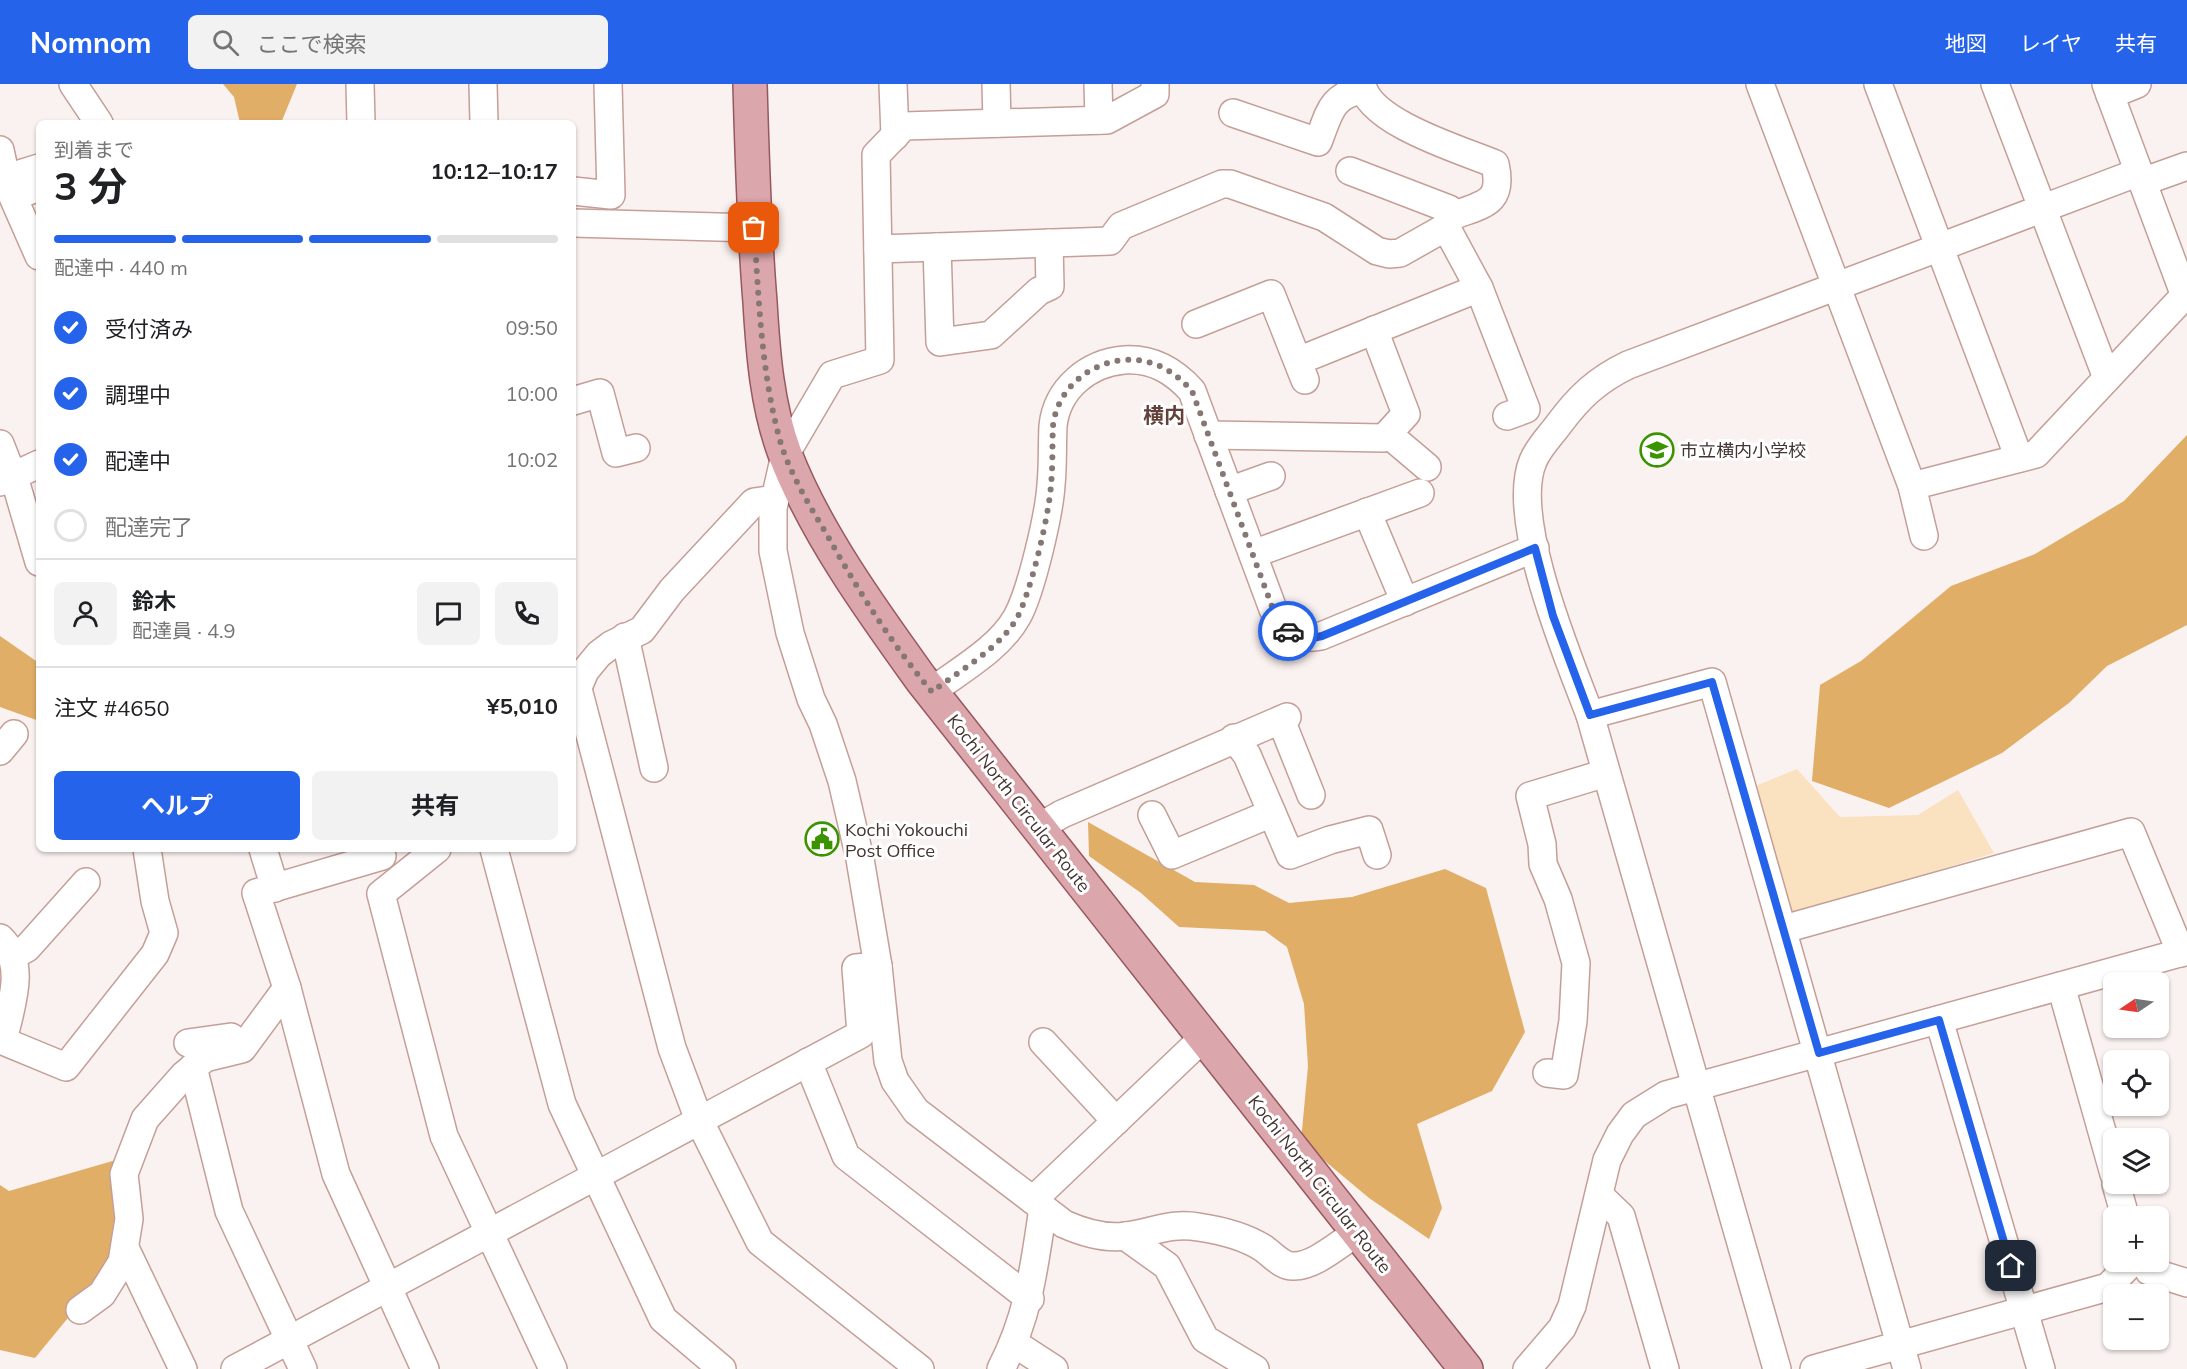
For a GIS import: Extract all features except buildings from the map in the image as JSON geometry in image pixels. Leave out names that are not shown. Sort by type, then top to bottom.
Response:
[{"type":"main road","name":"Kochi North Circular Route","points":[[750,84],[754,228],[769,394],[785,455],[808,503],[871,609],[932,692],[1466,1369]]},
{"type":"street","points":[[73,84],[97,120]]},
{"type":"street","points":[[360,84],[361,120]]},
{"type":"street","points":[[483,84],[484,120]]},
{"type":"street","points":[[576,191],[611,195],[608,84]]},
{"type":"street","points":[[893,84],[895,136]]},
{"type":"street","points":[[996,84],[997,123]]},
{"type":"street","points":[[1098,84],[1099,120]]},
{"type":"street","points":[[1155,84],[1155,94],[1107,120],[904,126],[876,155],[880,360],[832,375],[785,455],[775,499],[773,551],[790,633],[807,691],[842,781],[860,860],[878,966],[888,1061],[895,1081],[916,1111],[1064,1224],[1078,1230],[1125,1236],[1165,1226],[1196,1226],[1236,1235],[1262,1247],[1279,1261],[1292,1267],[1307,1263],[1358,1232]]},
{"type":"street","points":[[1760,84],[1912,486],[1924,536]]},
{"type":"street","points":[[1878,84],[2019,458]]},
{"type":"street","points":[[1995,84],[2107,378]]},
{"type":"street","points":[[1912,486],[2036,454],[2186,294],[2108,89],[2137,84]]},
{"type":"street","points":[[878,249],[1110,241],[1121,226],[1222,184],[1230,184],[1324,217],[1377,251],[1389,254],[1400,253],[1449,221],[1489,201],[1496,193],[1499,181],[1495,164],[1397,123],[1376,105],[1362,87],[1347,92],[1335,100],[1318,142],[1233,113]]},
{"type":"street","points":[[0,150],[5,189],[36,250]]},
{"type":"street","points":[[1777,1369],[1590,715],[1553,616],[1525,500],[1533,459],[1579,396],[1591,386],[1628,365],[2042,208],[2140,177],[2187,166]]},
{"type":"street","points":[[5,189],[36,170]]},
{"type":"street","points":[[1350,171],[1449,209],[1449,221],[1479,288],[1526,409],[1507,416]]},
{"type":"street","points":[[5,189],[36,187]]},
{"type":"street","points":[[576,223],[754,228]]},
{"type":"street","points":[[936,247],[940,342],[991,335],[1039,291],[1050,286],[1049,243]]},
{"type":"street","points":[[1196,324],[1271,294],[1301,371],[1374,330],[1479,288]]},
{"type":"street","points":[[1208,435],[1384,438],[1406,414],[1374,330]]},
{"type":"street","points":[[932,692],[1001,639],[1017,617],[1048,514],[1056,413],[1070,387],[1084,374],[1099,365],[1114,361],[1128,360],[1160,366],[1178,375],[1192,391],[1280,622],[1290,634],[1303,640],[1322,636],[1535,548]]},
{"type":"street","points":[[576,400],[600,393],[616,453],[636,448]]},
{"type":"street","points":[[1253,554],[1367,512],[1424,480],[1388,434]]},
{"type":"street","points":[[0,444],[7,479],[36,554]]},
{"type":"street","points":[[7,479],[36,465]]},
{"type":"street","points":[[1229,491],[1271,476]]},
{"type":"street","points":[[576,692],[585,671],[599,654],[642,630],[672,590],[754,502],[775,499]]},
{"type":"street","points":[[1367,512],[1406,602]]},
{"type":"street","points":[[626,637],[654,768]]},
{"type":"street","points":[[1590,715],[1712,682],[1904,1357]]},
{"type":"street","points":[[576,698],[672,1048],[699,1120],[760,1242],[920,1369]]},
{"type":"street","points":[[1038,828],[1062,814],[1284,718],[1311,795]]},
{"type":"street","points":[[1234,738],[1247,755],[1290,855],[1330,840],[1369,830],[1377,855]]},
{"type":"street","points":[[1546,1073],[1563,1075],[1573,1022],[1576,963],[1558,899],[1543,864],[1542,844],[1530,796],[1606,773]]},
{"type":"street","points":[[1152,815],[1172,855],[1272,813]]},
{"type":"street","points":[[1527,1369],[1562,1328],[1572,1306],[1608,1160],[1620,1134],[1634,1115],[1666,1095],[2061,986],[2182,943],[2131,832],[1784,929]]},
{"type":"street","points":[[86,882],[27,948],[7,947],[16,966],[12,1001],[1,1044],[66,1067],[154,954],[164,933],[155,901],[147,852]]},
{"type":"street","points":[[265,852],[275,888]]},
{"type":"street","points":[[433,852],[381,894],[444,1136],[553,1369]]},
{"type":"street","points":[[495,852],[561,1104],[663,1319],[722,1369]]},
{"type":"street","points":[[391,886],[380,853],[256,893],[287,988],[336,1174],[425,1369]]},
{"type":"street","points":[[234,1369],[861,1034],[856,968],[878,966]]},
{"type":"street","points":[[2061,986],[2103,1135]]},
{"type":"street","points":[[190,1055],[205,1058],[242,1049],[287,988]]},
{"type":"street","points":[[1939,1020],[2041,1369]]},
{"type":"street","points":[[1001,1369],[1014,1344],[1030,1299],[1038,1204],[1116,1121],[1204,1037]]},
{"type":"street","points":[[1043,1042],[1116,1121]]},
{"type":"street","points":[[80,1310],[107,1287],[122,1262],[126,1250],[129,1219],[124,1174],[152,1109],[190,1055]]},
{"type":"street","points":[[190,1055],[229,1211],[303,1369]]},
{"type":"street","points":[[808,1062],[846,1156],[1030,1299]]},
{"type":"street","points":[[1599,1195],[1621,1216],[1665,1369]]},
{"type":"street","points":[[1125,1236],[1167,1266],[1206,1339],[1254,1369]]},
{"type":"street","points":[[126,1250],[183,1369]]},
{"type":"street","points":[[1814,1369],[1904,1357],[2024,1310],[2108,1287],[2131,1272]]},
{"type":"street","points":[[2157,1272],[2187,1283]]},
{"type":"street","points":[[1014,1344],[1054,1369]]},
{"type":"shaded area","points":[[223,84],[297,84],[282,120],[239,120],[234,97]]},
{"type":"shaded area","points":[[2187,435],[2187,625],[2107,666],[2069,703],[2002,753],[1889,808],[1812,781],[1820,685],[1861,661],[1951,586],[2035,554],[2124,501]]},
{"type":"shaded area","points":[[0,636],[36,661],[36,720],[0,707]]},
{"type":"shaded area","points":[[1797,769],[1840,817],[1918,815],[1958,790],[1994,853],[1790,916],[1753,787]]},
{"type":"shaded area","points":[[1088,822],[1195,882],[1254,885],[1289,903],[1352,897],[1445,869],[1486,888],[1525,1032],[1492,1091],[1417,1124],[1442,1208],[1429,1239],[1369,1198],[1301,1141],[1308,1066],[1304,1004],[1287,947],[1265,931],[1179,927],[1141,893],[1089,856]]},
{"type":"shaded area","points":[[140,1153],[128,1267],[95,1285],[35,1358],[0,1350],[0,1185],[9,1191]]},
{"type":"way so far","points":[[754,228],[763,353],[769,394],[785,455],[808,503],[838,556],[871,609],[932,692],[1001,639],[1017,617],[1048,514],[1052,484],[1053,424],[1056,413],[1070,387],[1084,374],[1099,365],[1114,361],[1128,360],[1160,366],[1178,375],[1192,391],[1273,609],[1288,631]]},
{"type":"place","name":"市立横内小学校","points":[[1657,450]]},
{"type":"place","name":"Kochi Yokouchi Post Office","points":[[822,839]]},
{"type":"district","name":"横内","points":[[1164,415]]},
{"type":"route","points":[[1288,631],[1303,640],[1322,636],[1535,548],[1553,616],[1590,715],[1712,682],[1819,1053],[1939,1020],[2011,1266]]}]
